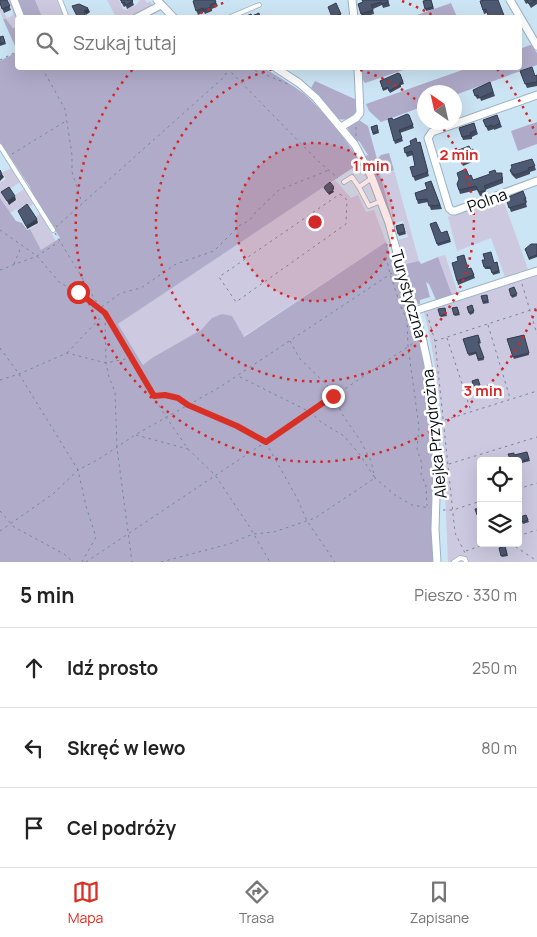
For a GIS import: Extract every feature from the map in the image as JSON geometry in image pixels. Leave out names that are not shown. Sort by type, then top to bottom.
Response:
[{"type":"street","points":[[14,0],[20,15]]},
{"type":"street","points":[[352,0],[354,15]]},
{"type":"street","points":[[510,0],[519,15]]},
{"type":"street","points":[[141,15],[159,3],[171,15]]},
{"type":"street","points":[[522,20],[537,46]]},
{"type":"street","name":"Turystyczna","points":[[279,70],[306,89],[341,127],[361,155],[382,201],[422,337],[428,365],[437,465],[434,529],[437,562]]},
{"type":"street","points":[[341,127],[358,116],[358,70]]},
{"type":"street","name":"Polna","points":[[537,95],[431,132],[428,138],[448,206],[452,211],[457,211],[537,181]]},
{"type":"street","points":[[414,312],[537,271]]},
{"type":"lane","points":[[60,0],[66,15]]},
{"type":"lane","points":[[235,15],[260,5]]},
{"type":"lane","points":[[0,146],[53,230]]},
{"type":"lane","points":[[344,182],[352,177],[369,206],[382,201]]},
{"type":"lane","points":[[359,187],[372,178]]},
{"type":"lane","points":[[454,562],[460,558],[465,559],[466,562]]},
{"type":"path","points":[[0,60],[15,52]]},
{"type":"path","points":[[43,70],[65,108],[72,172],[82,204]]},
{"type":"path","points":[[100,308],[53,230],[223,78],[227,70]]},
{"type":"path","points":[[230,70],[338,178]]},
{"type":"path","points":[[254,70],[295,87]]},
{"type":"path","points":[[356,138],[358,116]]},
{"type":"path","points":[[7,157],[67,120]]},
{"type":"path","points":[[100,308],[121,293],[140,288],[176,264],[214,250],[239,226],[250,220],[280,190],[329,170]]},
{"type":"path","points":[[347,200],[340,194],[219,277],[236,302],[346,224],[347,200],[350,197]]},
{"type":"path","points":[[0,230],[37,256],[60,283],[78,292],[105,313],[166,418],[188,449],[215,475],[270,562]]},
{"type":"path","points":[[0,270],[37,256],[60,241]]},
{"type":"path","points":[[388,244],[386,256],[390,274],[407,320],[408,346],[418,413],[417,449],[422,464],[421,474],[426,486],[428,507]]},
{"type":"path","points":[[14,265],[21,245]]},
{"type":"path","points":[[0,531],[52,494],[78,470],[237,375],[395,271]]},
{"type":"path","points":[[521,283],[537,334]]},
{"type":"path","points":[[435,341],[537,308]]},
{"type":"path","points":[[0,380],[19,374],[67,353],[105,313]]},
{"type":"path","points":[[105,313],[106,363],[109,378],[115,392],[117,448],[132,562]]},
{"type":"path","name":"Alejka Przydrożna","points":[[427,313],[435,341],[455,533],[465,552],[478,547]]},
{"type":"path","points":[[488,324],[511,399]]},
{"type":"path","points":[[86,562],[422,337]]},
{"type":"path","points":[[447,338],[471,412]]},
{"type":"path","points":[[290,340],[300,359],[328,386],[344,417],[372,461],[375,478]]},
{"type":"path","points":[[0,348],[19,374],[78,470],[86,506],[96,537],[82,562]]},
{"type":"path","points":[[67,353],[106,363],[131,358]]},
{"type":"path","points":[[237,375],[310,412],[321,422],[344,436],[360,455],[375,478],[395,495],[412,505],[436,510]]},
{"type":"path","points":[[444,420],[537,391]]},
{"type":"path","points":[[154,396],[165,395],[178,398],[188,405],[237,426],[266,442],[297,498],[307,521],[335,562]]},
{"type":"path","points":[[135,435],[188,449]]},
{"type":"path","points":[[448,464],[537,437]]},
{"type":"path","points":[[161,562],[229,544],[254,534],[274,532],[315,518],[375,478]]},
{"type":"path","points":[[522,488],[537,483]]},
{"type":"path","points":[[446,511],[478,502]]},
{"type":"path","points":[[0,511],[10,525],[58,551],[73,562]]},
{"type":"path","points":[[522,535],[537,530]]},
{"type":"path","points":[[516,547],[537,561]]},
{"type":"shaded area","points":[[8,0],[12,0],[17,15],[15,15],[15,28],[6,19],[3,19],[0,6],[7,18],[12,16],[13,12]]},
{"type":"shaded area","points":[[16,0],[35,0],[41,15],[22,15]]},
{"type":"shaded area","points":[[35,0],[57,0],[63,15],[41,15]]},
{"type":"shaded area","points":[[107,0],[119,0],[123,9],[126,10],[136,5],[140,0],[145,0],[147,3],[150,1],[154,7],[134,15],[115,15]]},
{"type":"shaded area","points":[[451,3],[456,15],[417,15]]},
{"type":"shaded area","points":[[3,19],[6,19],[13,28],[15,27],[15,46]]},
{"type":"shaded area","points":[[530,45],[537,53],[537,65],[462,92],[462,85],[420,85],[462,70],[522,70],[522,48]]},
{"type":"shaded area","points":[[15,53],[15,70],[267,70],[303,93],[318,107],[360,163],[118,324],[143,365],[201,330],[212,318],[222,314],[232,316],[244,337],[386,242],[406,304],[408,304],[416,324],[425,365],[435,471],[432,548],[434,562],[0,562],[0,198],[16,221],[22,223],[27,230],[30,229],[41,250],[60,238],[34,198],[30,187],[0,142],[0,61]]},
{"type":"shaded area","points":[[361,70],[403,70],[365,83]]},
{"type":"shaded area","points":[[315,81],[359,101],[355,113],[346,119],[337,118],[311,88]]},
{"type":"shaded area","points":[[417,86],[417,109],[381,122],[369,111],[366,104]]},
{"type":"shaded area","points":[[359,120],[368,126],[377,159],[381,155],[389,153],[394,170],[380,174],[397,237],[365,156],[368,155],[359,141],[356,142],[348,129],[348,125]]},
{"type":"shaded area","points":[[537,122],[537,144],[518,151],[511,131]]},
{"type":"shaded area","points":[[11,168],[20,182],[2,195],[9,205],[17,200],[15,195],[24,189],[33,204],[19,213],[16,209],[10,213],[0,198],[0,183],[6,179],[2,173]]},
{"type":"shaded area","points":[[394,170],[419,261],[405,265],[398,240],[408,237],[403,221],[394,223],[380,174]]},
{"type":"shaded area","points":[[335,180],[351,198],[358,195],[366,212],[374,210],[386,242],[160,392],[118,324]]},
{"type":"shaded area","points":[[502,197],[528,269],[505,277],[491,238],[457,251],[448,217]]},
{"type":"shaded area","points":[[40,214],[56,241],[41,251],[30,229],[39,223],[35,217]]},
{"type":"shaded area","points":[[445,255],[458,293],[452,295],[438,257]]},
{"type":"shaded area","points":[[438,257],[452,295],[436,300],[429,284],[426,282],[430,297],[420,300],[420,304],[418,304],[415,298],[412,298],[402,265],[419,261],[421,264]]},
{"type":"shaded area","points":[[537,276],[537,562],[448,562],[440,405],[431,343],[424,312]]},
{"type":"building","points":[[0,0],[7,0],[10,6],[2,9]]},
{"type":"building","points":[[121,0],[132,0],[133,1],[126,5]]},
{"type":"building","points":[[215,0],[216,2],[210,5],[211,7],[196,11],[193,1]]},
{"type":"building","points":[[362,0],[388,0],[388,2],[371,5],[373,10],[361,14],[358,4],[363,2]]},
{"type":"building","points":[[431,0],[433,7],[425,9],[423,1]]},
{"type":"building","points":[[498,0],[504,15],[488,15],[486,9],[483,10],[480,1]]},
{"type":"building","points":[[527,0],[536,0],[529,4]]},
{"type":"building","points":[[336,3],[341,14],[331,15],[328,7]]},
{"type":"building","points":[[79,4],[88,8],[84,11],[85,15],[76,15],[72,6]]},
{"type":"building","points":[[3,36],[5,42],[0,44],[0,37]]},
{"type":"building","points":[[532,67],[535,76],[537,75],[537,82],[525,84],[520,71]]},
{"type":"building","points":[[398,73],[403,82],[389,91],[388,87],[383,89],[380,81]]},
{"type":"building","points":[[490,82],[493,92],[479,98],[478,95],[475,96],[473,90]]},
{"type":"building","points":[[407,114],[413,125],[399,130],[402,138],[394,141],[388,119],[392,118],[393,120]]},
{"type":"building","points":[[497,115],[500,123],[493,127],[492,125],[486,127],[483,120]]},
{"type":"building","points":[[474,123],[476,130],[470,133],[471,135],[462,137],[460,130],[462,130],[462,127]]},
{"type":"building","points":[[377,125],[378,131],[373,133],[371,127]]},
{"type":"building","points":[[416,138],[417,143],[420,142],[428,172],[413,177],[410,167],[415,166],[412,151],[405,153],[404,148],[411,145],[410,141]]},
{"type":"building","points":[[469,146],[471,150],[473,149],[476,156],[462,162],[456,151]]},
{"type":"building","points":[[532,159],[535,166],[528,168],[529,170],[515,175],[510,171],[511,165]]},
{"type":"building","points":[[466,169],[473,180],[490,174],[489,172],[495,170],[496,173],[502,173],[502,179],[484,186],[486,190],[479,192],[476,186],[459,190],[457,173]]},
{"type":"building","points":[[431,181],[440,205],[429,206],[427,199],[417,200],[415,193],[427,189],[425,183]]},
{"type":"building","points":[[330,182],[334,187],[328,193],[324,188]]},
{"type":"building","points":[[9,187],[15,196],[7,201],[1,192]]},
{"type":"building","points":[[523,191],[526,203],[509,208],[506,198]]},
{"type":"building","points":[[27,204],[37,219],[26,226],[18,211]]},
{"type":"building","points":[[436,222],[441,233],[447,231],[450,240],[437,244],[430,224]]},
{"type":"building","points":[[403,224],[405,232],[398,234],[396,226]]},
{"type":"building","points":[[531,244],[537,244],[537,255],[529,258],[525,249]]},
{"type":"building","points":[[491,252],[494,263],[497,262],[499,271],[492,273],[490,267],[484,267],[482,260],[485,260],[483,254]]},
{"type":"building","points":[[464,255],[468,269],[471,268],[474,275],[457,281],[452,263],[458,261],[457,257]]},
{"type":"building","points":[[514,287],[517,294],[511,296],[509,289]]},
{"type":"building","points":[[487,295],[488,301],[483,302],[481,296]]},
{"type":"building","points":[[472,305],[474,311],[469,313],[467,307]]},
{"type":"building","points":[[457,307],[459,313],[454,315],[452,308]]},
{"type":"building","points":[[445,308],[446,314],[440,316],[438,309]]},
{"type":"building","points":[[478,335],[480,341],[478,342],[484,358],[478,359],[476,352],[468,354],[463,339]]},
{"type":"building","points":[[524,335],[529,353],[513,357],[507,339]]},
{"type":"building","points":[[478,379],[480,385],[474,387],[472,381]]},
{"type":"building","points":[[498,390],[499,396],[493,397],[492,391]]},
{"type":"building","points":[[527,452],[529,459],[522,461],[522,457],[509,457],[508,454],[514,453],[514,455]]},
{"type":"building","points":[[526,515],[528,520],[522,522],[522,516]]},
{"type":"building","points":[[505,547],[507,554],[501,556],[499,548]]},
{"type":"route","points":[[78,292],[105,313],[154,396],[165,395],[178,398],[188,405],[237,426],[266,442],[333,396]]}]
